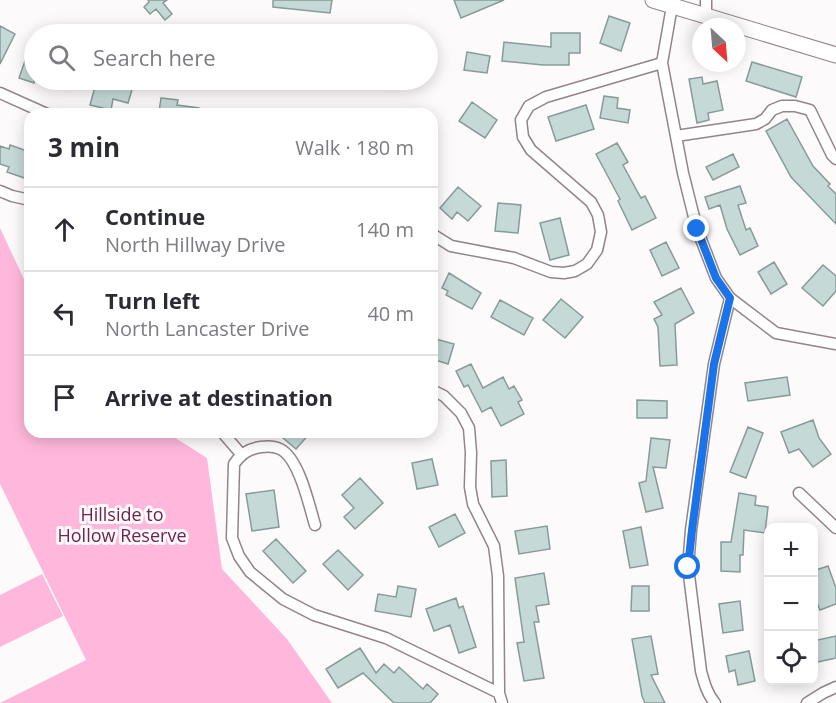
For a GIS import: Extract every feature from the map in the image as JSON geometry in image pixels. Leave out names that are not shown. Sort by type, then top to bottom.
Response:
[{"type":"street","points":[[653,0],[836,55]]},
{"type":"street","points":[[706,0],[706,16]]},
{"type":"street","points":[[672,6],[662,63],[682,173],[697,229],[716,278],[730,298],[776,333],[836,344]]},
{"type":"street","points":[[438,238],[451,246],[514,258],[551,272],[575,271],[587,264],[597,250],[601,232],[598,215],[591,202],[531,150],[523,137],[521,120],[530,106],[546,97],[662,63]]},
{"type":"street","points":[[0,93],[34,108]]},
{"type":"street","points":[[676,136],[756,124],[765,119],[772,110],[782,106],[795,106],[810,110],[836,159]]},
{"type":"street","points":[[0,191],[24,199]]},
{"type":"street","points":[[715,703],[705,686],[701,671],[688,567],[714,364],[730,298]]},
{"type":"street","points":[[315,525],[292,460],[281,450],[269,446],[241,454],[234,464],[232,538],[239,556],[250,572],[283,599],[314,615],[386,638],[500,698],[498,576],[494,546],[473,504],[470,487],[469,428],[461,412],[438,393]]},
{"type":"street","points":[[227,438],[241,454]]},
{"type":"street","points":[[800,493],[836,528]]},
{"type":"street","points":[[807,703],[836,687]]},
{"type":"green space","name":"Hillside to Hollow Reserve","points":[[0,228],[24,279],[24,438],[175,438],[207,458],[222,569],[287,639],[332,703],[0,703],[86,660],[0,484]]},
{"type":"green space","points":[[42,574],[63,616],[0,647],[0,595]]},
{"type":"building","points":[[148,0],[167,0],[163,3],[172,14],[165,20],[156,9],[150,14],[144,7],[149,2]]},
{"type":"building","points":[[273,0],[332,0],[330,13],[273,7]]},
{"type":"building","points":[[454,0],[504,0],[461,18]]},
{"type":"building","points":[[609,16],[630,23],[621,51],[600,43]]},
{"type":"building","points":[[0,26],[15,34],[0,64]]},
{"type":"building","points":[[551,33],[580,33],[580,53],[569,53],[569,65],[502,61],[504,42],[551,47]]},
{"type":"building","points":[[467,52],[490,56],[487,73],[464,70]]},
{"type":"building","points":[[752,62],[802,77],[796,97],[746,81]]},
{"type":"building","points":[[24,64],[24,80],[19,78]]},
{"type":"building","points":[[702,77],[703,84],[717,81],[723,110],[708,113],[709,120],[697,123],[689,79]]},
{"type":"building","points":[[94,90],[132,90],[128,103],[113,99],[111,108],[90,105]]},
{"type":"building","points":[[604,96],[618,98],[617,108],[630,110],[628,123],[600,118]]},
{"type":"building","points":[[161,98],[178,100],[177,105],[199,108],[160,108]]},
{"type":"building","points":[[472,102],[497,120],[485,138],[459,121]]},
{"type":"building","points":[[586,105],[594,129],[556,141],[548,117]]},
{"type":"building","points":[[787,119],[813,166],[836,194],[836,224],[791,177],[766,131]]},
{"type":"building","points":[[617,143],[628,162],[623,165],[641,198],[645,196],[656,218],[632,230],[618,201],[620,199],[596,154]]},
{"type":"building","points":[[10,145],[24,150],[24,178],[7,172],[9,167],[0,164],[0,146],[9,149]]},
{"type":"building","points":[[733,154],[739,167],[713,180],[706,167]]},
{"type":"building","points":[[740,186],[746,203],[738,205],[746,230],[750,228],[758,246],[740,255],[727,229],[720,205],[709,209],[705,197]]},
{"type":"building","points":[[458,187],[481,206],[468,221],[457,212],[452,219],[440,208]]},
{"type":"building","points":[[498,203],[521,205],[518,233],[495,231]]},
{"type":"building","points":[[560,218],[569,255],[550,260],[540,223]]},
{"type":"building","points":[[666,242],[679,268],[662,276],[650,250]]},
{"type":"building","points":[[774,262],[787,284],[771,294],[758,272]]},
{"type":"building","points":[[823,265],[836,276],[836,291],[823,306],[802,288]]},
{"type":"building","points":[[449,273],[481,293],[472,309],[446,295],[448,291],[442,288]]},
{"type":"building","points":[[681,288],[694,313],[675,324],[677,365],[660,366],[658,327],[654,319],[662,315],[654,302]]},
{"type":"building","points":[[561,299],[583,317],[565,338],[543,320]]},
{"type":"building","points":[[500,300],[533,318],[524,335],[491,317]]},
{"type":"building","points":[[438,340],[454,344],[448,364],[438,361]]},
{"type":"building","points":[[471,364],[483,388],[503,377],[509,389],[514,386],[522,400],[518,402],[524,414],[501,426],[491,407],[482,412],[468,385],[464,387],[456,371]]},
{"type":"building","points":[[787,377],[790,395],[748,401],[745,383]]},
{"type":"building","points":[[637,400],[667,401],[667,418],[637,418]]},
{"type":"building","points":[[813,420],[819,438],[831,454],[813,467],[799,449],[789,453],[781,432]]},
{"type":"building","points":[[748,427],[763,433],[746,478],[730,472]]},
{"type":"building","points":[[283,438],[306,438],[296,449]]},
{"type":"building","points":[[651,438],[670,440],[666,468],[653,467],[663,508],[646,512],[639,483],[646,481]]},
{"type":"building","points":[[432,459],[438,485],[417,489],[412,463]]},
{"type":"building","points":[[506,460],[507,496],[492,497],[491,461]]},
{"type":"building","points":[[360,478],[383,503],[355,529],[344,517],[354,508],[342,495]]},
{"type":"building","points":[[274,490],[279,527],[252,531],[246,494]]},
{"type":"building","points":[[739,493],[756,496],[755,505],[768,507],[766,523],[764,523],[764,533],[744,530],[740,572],[721,571],[721,542],[731,542]]},
{"type":"building","points":[[455,514],[465,533],[439,547],[429,527]]},
{"type":"building","points":[[547,526],[550,549],[519,554],[515,531]]},
{"type":"building","points":[[641,527],[648,565],[630,568],[623,531]]},
{"type":"building","points":[[276,539],[306,571],[293,583],[263,551]]},
{"type":"building","points":[[338,550],[363,575],[348,590],[323,564]]},
{"type":"building","points":[[828,566],[836,588],[836,604],[820,610],[818,605],[818,569]]},
{"type":"building","points":[[544,573],[549,604],[536,606],[539,622],[534,622],[544,678],[524,681],[517,643],[524,642],[515,578]]},
{"type":"building","points":[[398,586],[416,589],[411,617],[375,611],[378,594],[396,597]]},
{"type":"building","points":[[632,586],[649,586],[649,611],[631,611]]},
{"type":"building","points":[[456,598],[459,608],[463,606],[476,647],[459,653],[450,625],[434,631],[426,609]]},
{"type":"building","points":[[740,601],[743,630],[723,633],[719,604]]},
{"type":"building","points":[[651,636],[658,674],[651,675],[665,703],[645,703],[642,696],[632,639]]},
{"type":"building","points":[[836,636],[836,658],[818,662],[818,640]]},
{"type":"building","points":[[360,648],[376,673],[384,664],[394,673],[399,667],[423,689],[427,684],[438,694],[430,703],[394,703],[363,673],[338,688],[326,669]]},
{"type":"building","points":[[749,651],[755,681],[738,685],[735,670],[729,672],[726,656]]},
{"type":"route","points":[[688,567],[714,364],[730,298],[716,278],[697,229]]}]
